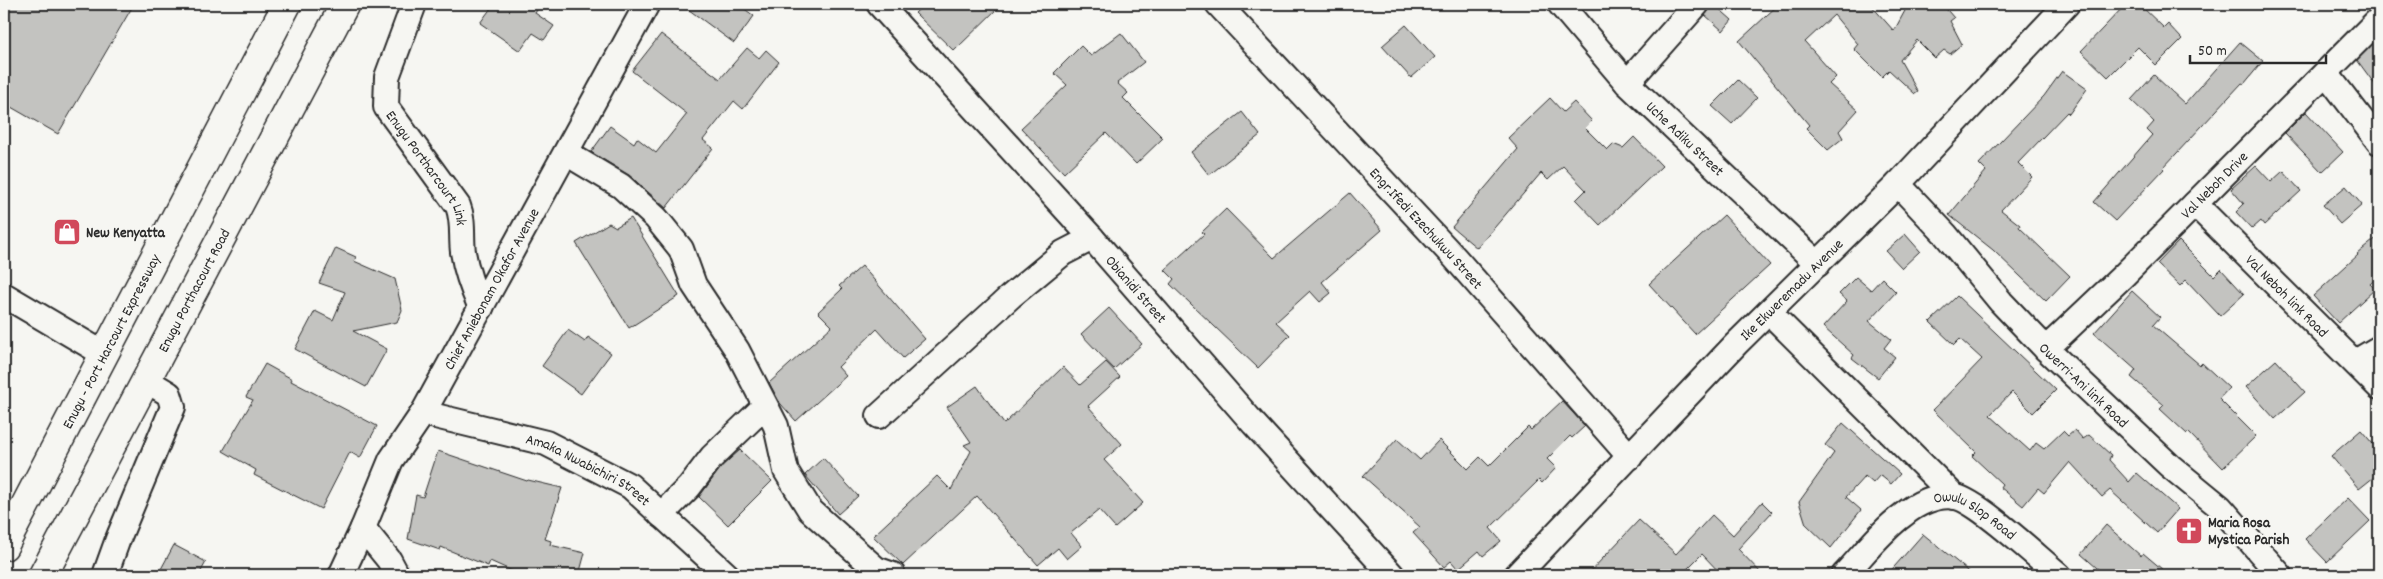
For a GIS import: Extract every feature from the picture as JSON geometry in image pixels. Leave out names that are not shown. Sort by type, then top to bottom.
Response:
[{"type":"highway","name":"Enugu - Port Harcourt Expressway","points":[[4,546],[287,4]]},
{"type":"highway","name":"Enugu Porthacourt Road","points":[[43,575],[345,4]]},
{"type":"street","name":"Enugu Portharcourt Link","points":[[414,4],[386,77],[386,107],[462,214],[463,252],[472,286],[481,308]]},
{"type":"street","name":"Chief Aniebonam Okafor Avenue","points":[[341,575],[391,460],[423,413],[647,4]]},
{"type":"street","name":"Obianidi Street","points":[[879,4],[1092,238],[1254,424],[1392,575]]},
{"type":"street","name":"Engr.Ifedi Ezechukwu Street","points":[[1218,4],[1455,258],[1630,457]]},
{"type":"street","name":"Uche Adiku Street","points":[[1560,4],[1627,83],[1818,264]]},
{"type":"street","points":[[1627,83],[1697,4]]},
{"type":"street","name":"Ike Ekweremadu Avenue","points":[[1518,575],[1769,312],[1898,184],[2067,4]]},
{"type":"street","name":"Val Neboh Drive","points":[[2046,349],[2196,204],[2379,19]]},
{"type":"street","points":[[2326,73],[2379,142]]},
{"type":"street","points":[[566,153],[620,186],[656,218],[681,249],[694,285],[737,350],[776,426],[786,471],[810,510],[876,568],[893,575]]},
{"type":"street","name":"Owerri-Ani link Road","points":[[1898,184],[1945,234],[2001,302],[2046,349],[2170,466],[2220,507],[2280,575]]},
{"type":"street","name":"Val Neboh link Road","points":[[2196,204],[2379,387]]},
{"type":"street","points":[[879,416],[1011,296],[1063,254],[1092,238]]},
{"type":"street","points":[[4,295],[104,354]]},
{"type":"street","points":[[1769,312],[1955,497]]},
{"type":"street","points":[[2355,362],[2379,348]]},
{"type":"street","points":[[105,575],[173,407],[169,394],[146,380]]},
{"type":"street","points":[[661,515],[689,487],[712,457],[765,406]]},
{"type":"street","name":"Amaka Nwabichiri Street","points":[[423,413],[546,443],[630,486],[726,575]]},
{"type":"street","name":"Owulu Slop Road","points":[[1844,575],[1902,515],[1936,498],[1955,497],[1973,505],[2059,575]]},
{"type":"street","points":[[363,528],[389,560],[397,575]]},
{"type":"building","points":[[10,4],[134,4],[58,134],[4,103],[4,14]]},
{"type":"building","points":[[494,4],[541,4],[535,13],[554,26],[544,40],[533,33],[520,51],[480,23]]},
{"type":"building","points":[[681,4],[738,4],[754,16],[734,43]]},
{"type":"building","points":[[925,4],[1002,4],[954,51],[915,13]]},
{"type":"building","points":[[1710,4],[1714,4],[1732,20],[1723,31],[1705,15]]},
{"type":"building","points":[[1779,4],[1870,4],[1894,31],[1907,7],[1915,4],[1942,4],[1954,18],[1950,21],[1962,44],[1950,54],[1944,50],[1935,58],[1917,40],[1900,60],[1918,92],[1915,94],[1889,70],[1882,77],[1854,49],[1858,44],[1834,15],[1805,42],[1836,77],[1829,84],[1858,110],[1839,131],[1843,138],[1828,150],[1806,128],[1809,125],[1739,41]]},
{"type":"building","points":[[2126,4],[2139,4],[2164,28],[2168,24],[2182,39],[2156,65],[2138,47],[2108,77],[2081,51]]},
{"type":"building","points":[[1406,25],[1435,57],[1411,78],[1382,46]]},
{"type":"building","points":[[1121,33],[1144,62],[1117,83],[1128,93],[1123,98],[1163,138],[1136,164],[1106,133],[1064,173],[1021,128],[1067,85],[1054,73],[1081,46],[1091,56]]},
{"type":"building","points":[[661,34],[720,79],[747,48],[759,58],[766,50],[779,62],[743,109],[734,101],[703,140],[713,148],[666,208],[630,176],[591,152],[610,126],[634,143],[637,138],[656,153],[687,114],[632,71]]},
{"type":"building","points":[[2379,38],[2379,90],[2357,60]]},
{"type":"building","points":[[2240,42],[2263,61],[2244,84],[2242,83],[2115,221],[2094,202],[2152,135],[2147,130],[2154,122],[2131,100],[2154,75],[2185,104]]},
{"type":"building","points":[[2062,71],[2087,89],[2069,114],[2067,112],[2018,163],[2032,177],[2001,210],[2020,225],[2019,227],[2070,276],[2046,301],[1993,250],[1949,215],[1986,171],[1979,164],[2044,96]]},
{"type":"building","points":[[1738,80],[1757,98],[1732,124],[1712,106]]},
{"type":"building","points":[[1550,98],[1563,112],[1574,102],[1592,121],[1585,128],[1607,150],[1613,144],[1623,148],[1634,137],[1662,166],[1600,225],[1576,200],[1586,190],[1563,166],[1548,180],[1541,173],[1477,248],[1452,227],[1518,149],[1508,138]]},
{"type":"building","points":[[1242,112],[1260,135],[1209,175],[1191,152]]},
{"type":"building","points":[[2306,112],[2343,152],[2322,172],[2285,133]]},
{"type":"building","points":[[2256,166],[2271,182],[2283,171],[2301,191],[2264,225],[2261,221],[2252,229],[2236,212],[2244,204],[2231,189]]},
{"type":"building","points":[[2346,186],[2362,205],[2340,224],[2323,205]]},
{"type":"building","points":[[1350,193],[1382,230],[1322,282],[1331,293],[1320,302],[1310,291],[1276,322],[1290,335],[1258,368],[1170,284],[1174,279],[1165,270],[1204,234],[1202,232],[1226,209],[1274,258]]},
{"type":"building","points":[[1724,215],[1770,265],[1695,334],[1649,284]]},
{"type":"building","points":[[631,218],[679,296],[629,328],[576,243],[609,223],[616,227]]},
{"type":"building","points":[[1905,234],[1920,251],[1902,268],[1886,251]]},
{"type":"building","points":[[2379,236],[2379,276],[2370,284],[2375,289],[2338,323],[2313,296]]},
{"type":"building","points":[[2179,241],[2214,276],[2221,269],[2244,294],[2220,316],[2186,280],[2180,286],[2157,264]]},
{"type":"building","points":[[336,248],[356,257],[354,261],[395,279],[402,310],[397,322],[353,331],[387,349],[366,387],[295,349],[315,311],[333,320],[345,292],[319,283]]},
{"type":"building","points":[[862,266],[925,339],[903,358],[877,329],[838,367],[846,376],[796,421],[780,403],[769,383],[832,326],[818,312],[842,289],[839,286]]},
{"type":"building","points":[[1856,277],[1871,290],[1882,278],[1896,292],[1869,321],[1891,339],[1884,348],[1895,357],[1878,378],[1852,358],[1854,355],[1823,327],[1847,301],[1839,294]]},
{"type":"building","points":[[2132,291],[2160,317],[2153,325],[2200,365],[2202,363],[2229,388],[2219,399],[2256,436],[2223,468],[2188,432],[2187,434],[2160,409],[2164,405],[2131,377],[2136,370],[2094,333]]},
{"type":"building","points":[[1957,296],[2056,390],[2033,413],[2012,392],[1990,415],[2030,451],[2036,443],[2044,449],[2063,431],[2068,436],[2075,430],[2083,439],[2089,435],[2111,455],[2109,460],[2129,482],[2137,473],[2178,509],[2157,533],[2110,490],[2102,497],[2070,462],[2044,493],[2038,488],[2023,506],[2000,487],[2002,484],[1972,456],[1976,452],[1933,410],[1982,359],[1960,339],[1954,345],[1930,322]]},
{"type":"building","points":[[1109,308],[1142,344],[1114,369],[1081,334]]},
{"type":"building","points":[[568,330],[585,342],[588,337],[611,353],[581,394],[542,366]]},
{"type":"building","points":[[2276,360],[2305,392],[2275,419],[2246,387]]},
{"type":"building","points":[[1106,362],[1120,377],[1088,406],[1122,444],[1104,460],[1143,503],[1115,528],[1099,510],[1071,533],[1082,546],[1067,559],[1058,548],[1038,565],[977,496],[903,565],[873,536],[937,476],[951,490],[971,451],[964,445],[971,442],[947,407],[977,386],[1004,424],[1063,367],[1080,385]]},
{"type":"building","points":[[265,364],[292,379],[291,381],[377,426],[360,458],[350,452],[321,509],[254,475],[256,470],[223,451],[253,400],[246,397]]},
{"type":"building","points":[[1562,401],[1585,426],[1572,438],[1570,436],[1547,459],[1556,468],[1542,483],[1539,480],[1490,528],[1501,541],[1483,556],[1479,551],[1458,569],[1451,561],[1444,567],[1413,533],[1420,527],[1363,476],[1397,439],[1420,460],[1439,440],[1468,469],[1480,457],[1489,466],[1528,427],[1531,430]]},
{"type":"building","points":[[1843,423],[1900,474],[1891,484],[1880,475],[1873,483],[1865,476],[1846,497],[1861,510],[1831,548],[1806,524],[1799,502],[1834,453],[1825,445]]},
{"type":"building","points":[[2361,430],[2379,451],[2379,473],[2359,489],[2331,456]]},
{"type":"building","points":[[740,450],[772,481],[728,525],[699,497],[722,466]]},
{"type":"building","points":[[438,451],[527,481],[562,488],[545,539],[551,541],[550,545],[585,553],[579,575],[521,575],[490,561],[488,566],[441,547],[440,550],[408,539],[416,495],[423,497]]},
{"type":"building","points":[[823,458],[858,496],[838,514],[805,475]]},
{"type":"building","points":[[2348,498],[2370,521],[2327,562],[2305,539]]},
{"type":"building","points":[[1762,502],[1772,512],[1738,549],[1763,575],[1722,575],[1702,554],[1681,575],[1587,575],[1639,520],[1676,554],[1712,515],[1733,535]]},
{"type":"building","points":[[2106,525],[2141,556],[2143,553],[2169,575],[2105,575],[2081,554]]},
{"type":"building","points":[[1923,534],[1973,575],[1887,575]]},
{"type":"building","points":[[174,545],[206,562],[199,575],[173,575],[161,569]]},
{"type":"place","name":"New Kenyatta","points":[[67,232]]},
{"type":"place","name":"Maria Rosa Mystica Parish","points":[[2189,531]]}]
